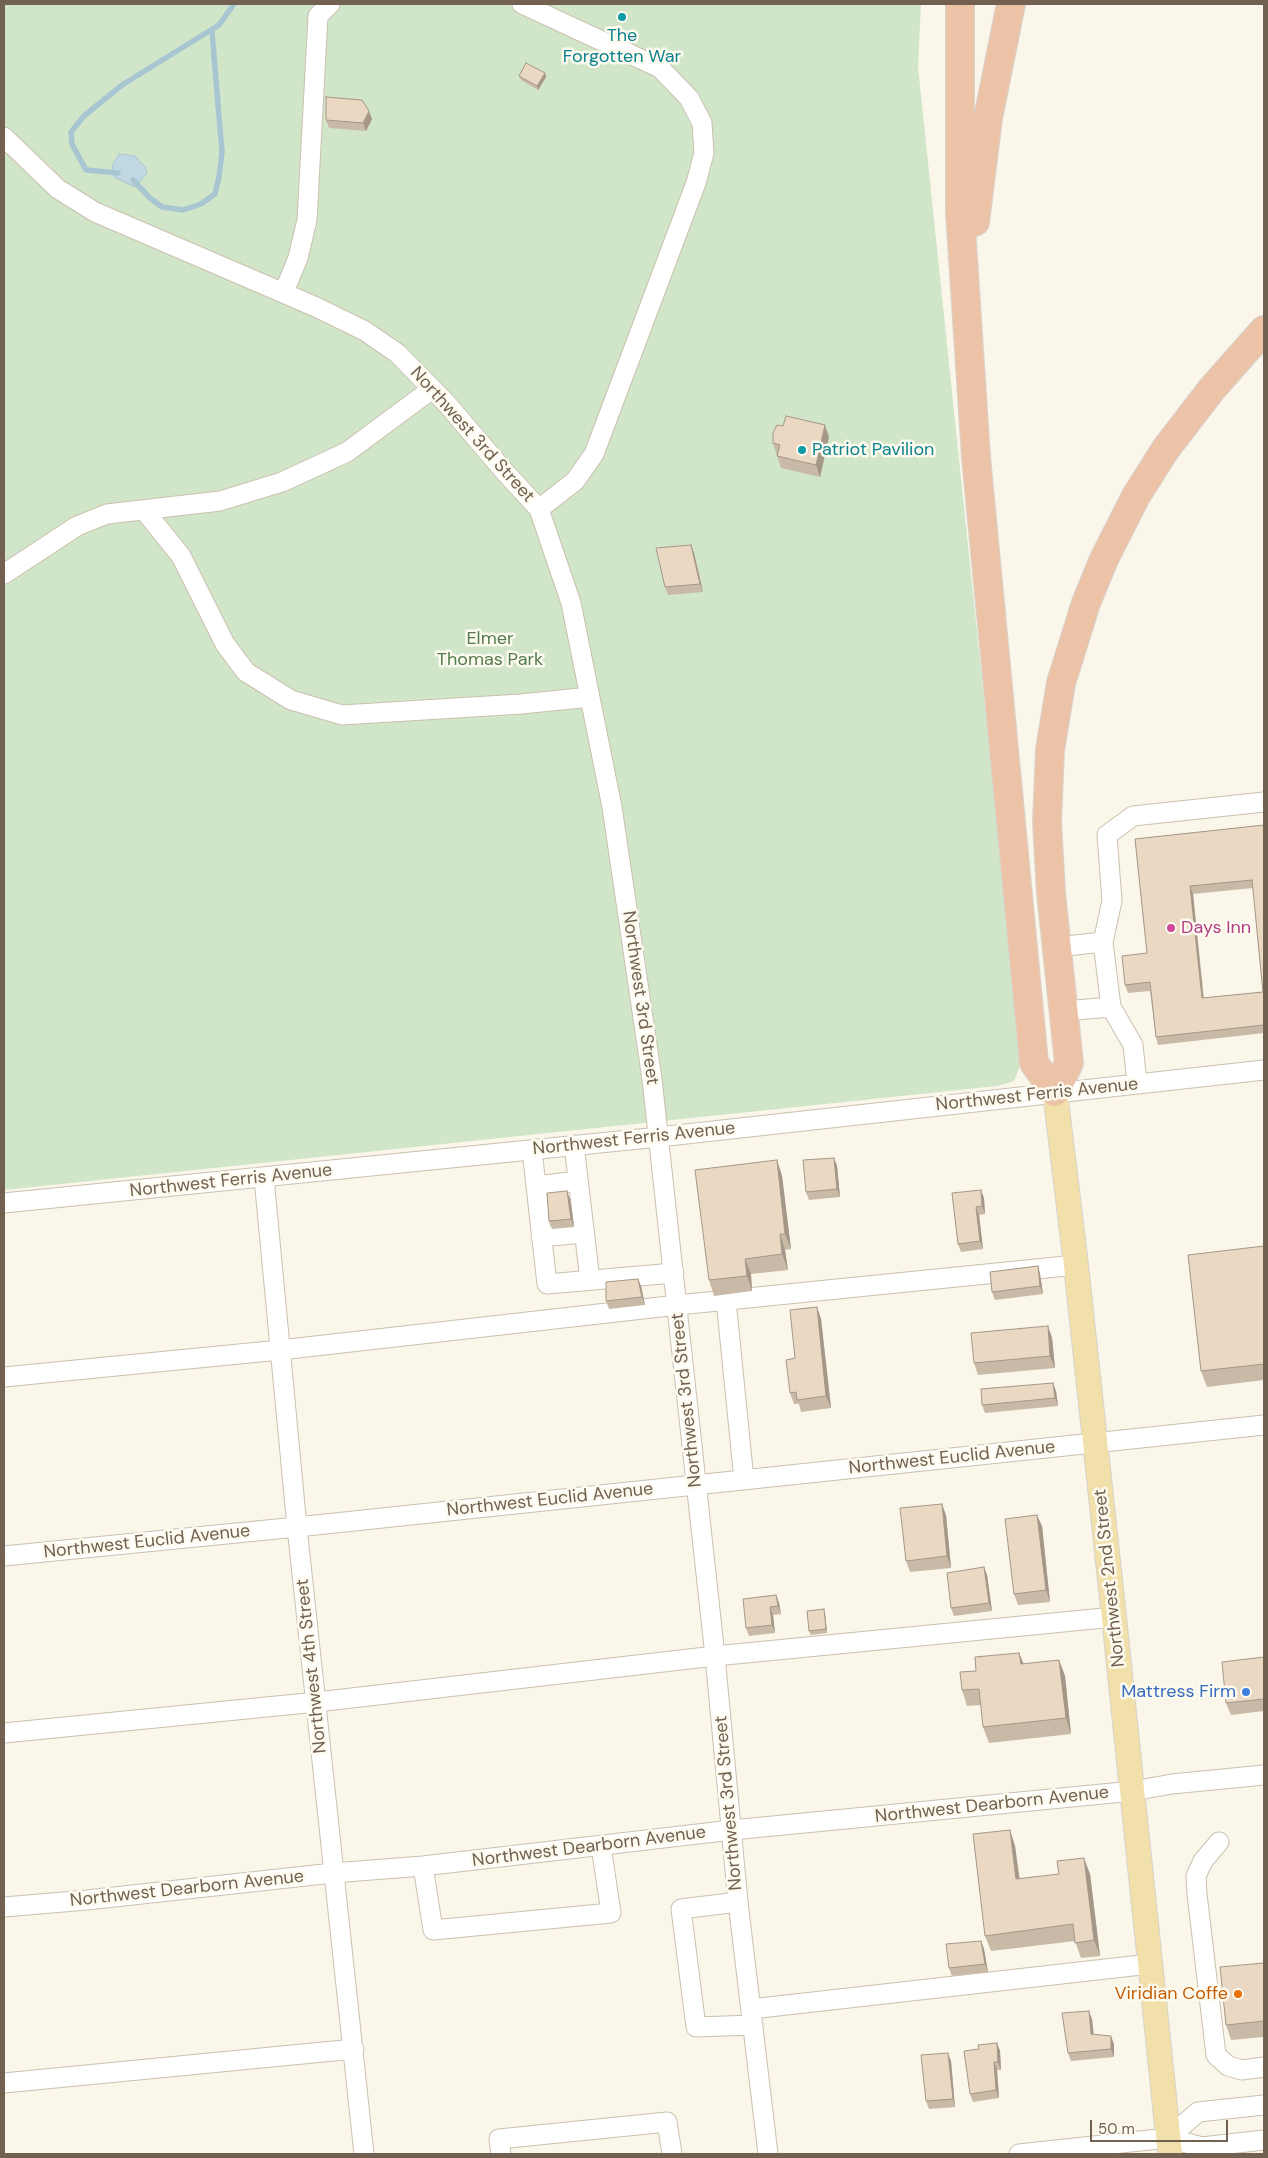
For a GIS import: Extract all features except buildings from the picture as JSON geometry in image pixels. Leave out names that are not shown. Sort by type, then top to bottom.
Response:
[{"type":"highway","points":[[960,4],[960,212],[976,458],[1034,1063],[1055,1092],[1069,1062],[1051,894],[1047,822],[1050,750],[1062,683],[1086,602],[1104,559],[1136,496],[1165,450],[1211,390],[1264,330]]},
{"type":"highway","points":[[968,322],[976,211],[988,118],[1011,4]]},
{"type":"main road","name":"Northwest 2nd Street","points":[[1055,1092],[1076,1265],[1133,1791],[1169,2146]]},
{"type":"street","points":[[284,292],[298,258],[307,220],[318,16],[330,4]]},
{"type":"street","points":[[522,4],[660,68],[689,98],[694,106],[702,123],[704,153],[696,183],[594,454],[575,481],[539,509]]},
{"type":"street","name":"Northwest 3rd Street","points":[[4,137],[58,189],[95,212],[284,292],[365,331],[397,353],[432,389],[539,509],[571,603],[616,829],[659,1136],[678,1305],[738,1902],[768,2154]]},
{"type":"street","points":[[4,574],[77,526],[107,514],[220,501],[282,482],[347,452],[432,389]]},
{"type":"street","points":[[144,510],[181,556],[225,644],[246,672],[291,700],[342,715],[522,704],[590,697]]},
{"type":"street","points":[[1137,1083],[1133,1045],[1111,1007],[1103,942],[1112,901],[1107,835],[1133,816],[1264,802]]},
{"type":"street","points":[[1057,947],[1103,942]]},
{"type":"street","points":[[1064,1011],[1111,1007]]},
{"type":"street","name":"Northwest Ferris Avenue","points":[[4,1204],[574,1146],[1264,1070]]},
{"type":"street","points":[[574,1146],[590,1280]]},
{"type":"street","points":[[532,1150],[546,1284],[674,1273]]},
{"type":"street","name":"Northwest 4th Street","points":[[264,1178],[297,1527],[364,2154]]},
{"type":"street","points":[[536,1186],[578,1181]]},
{"type":"street","points":[[541,1237],[584,1233]]},
{"type":"street","points":[[4,1377],[280,1350],[678,1305],[1076,1265]]},
{"type":"street","points":[[726,1300],[744,1480]]},
{"type":"street","name":"Northwest Euclid Avenue","points":[[4,1556],[1264,1425]]},
{"type":"street","points":[[4,1733],[317,1702],[714,1656],[1114,1617]]},
{"type":"street","name":"Northwest Dearborn Avenue","points":[[4,1907],[87,1900],[333,1873],[423,1866],[732,1830],[1133,1791],[1172,1784],[1264,1775]]},
{"type":"street","points":[[1219,1842],[1203,1861],[1196,1876],[1216,2055],[1228,2066],[1242,2070],[1264,2067]]},
{"type":"street","points":[[423,1866],[433,1930],[611,1913],[602,1846]]},
{"type":"street","points":[[738,1902],[681,1910],[696,2027],[752,2016],[1150,1964]]},
{"type":"street","points":[[4,2083],[354,2049]]},
{"type":"street","points":[[1169,2146],[1198,2112],[1264,2105]]},
{"type":"street","points":[[501,2154],[499,2139],[667,2122],[672,2154]]},
{"type":"street","points":[[1019,2154],[1169,2146],[1202,2147],[1264,2140]]},
{"type":"green space","name":"Elmer Thomas Park","points":[[4,4],[921,4],[918,67],[1022,1061],[1014,1081],[997,1086],[4,1190]]},
{"type":"water","points":[[119,154],[135,156],[145,167],[147,173],[135,187],[114,177],[112,166]]},
{"type":"waterway","points":[[118,173],[86,170],[72,144],[71,132],[84,116],[122,85],[219,25],[234,4]]},
{"type":"waterway","points":[[133,180],[150,198],[162,207],[183,210],[201,204],[215,194],[222,152],[212,32]]},
{"type":"place","name":"The Forgotten War","points":[[622,17]]},
{"type":"place","name":"Patriot Pavilion","points":[[802,450]]},
{"type":"place","name":"Days Inn","points":[[1171,928]]},
{"type":"place","name":"Mattress Firm","points":[[1246,1692]]},
{"type":"place","name":"Viridian Coffe","points":[[1238,1994]]}]
